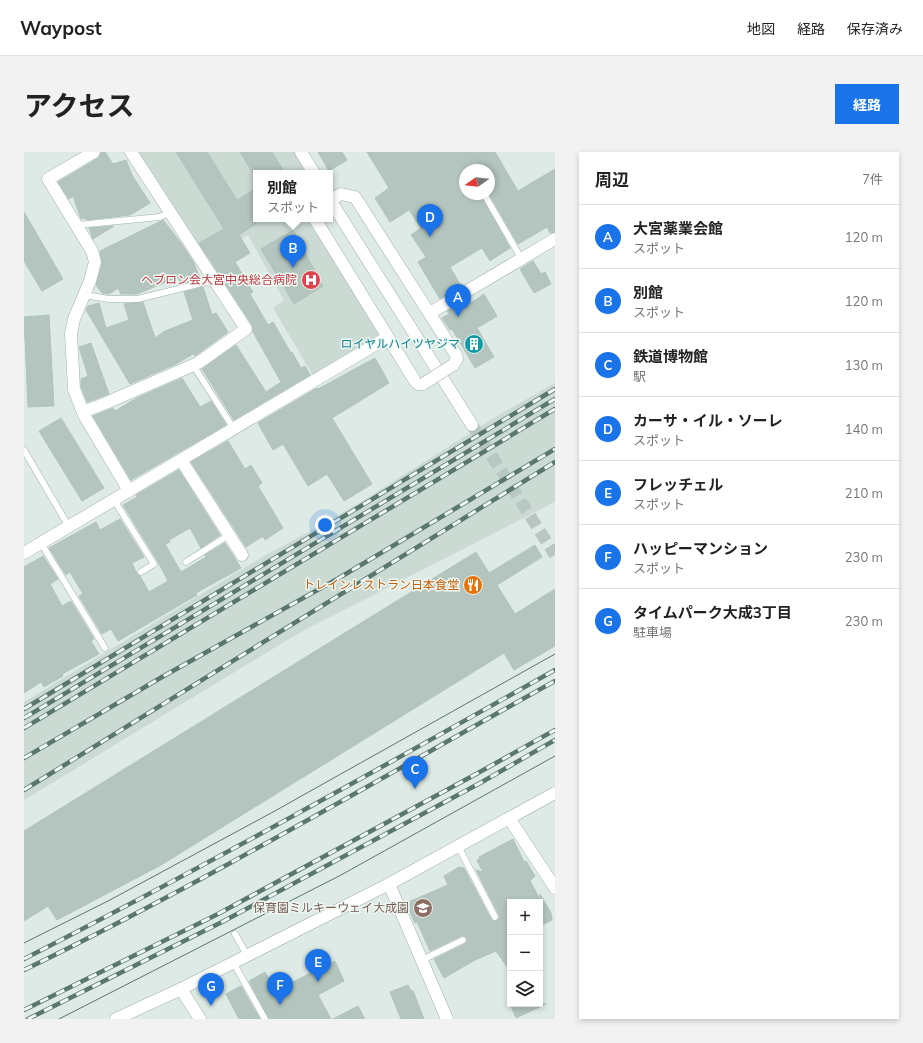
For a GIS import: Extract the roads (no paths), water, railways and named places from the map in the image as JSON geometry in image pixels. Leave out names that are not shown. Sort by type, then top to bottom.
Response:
[{"type":"street","points":[[94,152],[48,179],[92,251],[95,262],[90,281],[74,319],[71,334],[74,389],[83,412],[129,491]]},
{"type":"street","points":[[83,412],[193,365],[246,329],[131,152]]},
{"type":"street","points":[[301,152],[312,170]]},
{"type":"street","points":[[317,222],[418,384],[423,384],[453,365],[457,359],[456,355],[355,197],[341,194],[333,198]]},
{"type":"street","points":[[333,205],[472,425]]},
{"type":"street","points":[[430,313],[555,239]]},
{"type":"street","points":[[24,554],[388,337]]},
{"type":"street","points":[[181,460],[242,556]]},
{"type":"street","points":[[116,1019],[181,989],[389,884],[555,793]]},
{"type":"street","points":[[509,818],[555,888]]},
{"type":"street","points":[[389,884],[447,1019]]},
{"type":"street","points":[[181,989],[200,1019]]},
{"type":"lane","points":[[487,200],[521,258]]},
{"type":"lane","points":[[77,225],[160,217],[170,212]]},
{"type":"lane","points":[[84,295],[108,299],[138,299],[214,280]]},
{"type":"lane","points":[[193,365],[234,429]]},
{"type":"lane","points":[[24,450],[69,527]]},
{"type":"lane","points":[[114,500],[154,564],[141,572]]},
{"type":"lane","points":[[186,562],[229,536]]},
{"type":"lane","points":[[41,543],[105,648]]},
{"type":"lane","points":[[458,846],[495,917]]},
{"type":"lane","points":[[235,934],[247,955]]},
{"type":"lane","points":[[422,960],[463,940]]},
{"type":"lane","points":[[233,962],[265,1019]]},
{"type":"tunnel","points":[[472,425],[555,555]]},
{"type":"tram line","points":[[24,943],[108,901],[273,812],[555,654]]},
{"type":"tram line","points":[[59,1019],[341,875],[555,756]]},
{"type":"railway","points":[[24,709],[555,389]]},
{"type":"railway","points":[[24,718],[555,399]]},
{"type":"railway","points":[[24,728],[555,409]]},
{"type":"railway","points":[[24,758],[162,677],[339,578],[555,449]]},
{"type":"railway","points":[[24,790],[555,462]]},
{"type":"railway","points":[[24,959],[225,853],[555,670]]},
{"type":"railway","points":[[24,970],[159,902],[555,681]]},
{"type":"railway","points":[[24,1010],[216,915],[555,730]]},
{"type":"railway","points":[[28,1019],[222,922],[482,782],[555,740]]},
{"type":"place","name":"カーサ・イル・ソーレ","points":[[430,237]]},
{"type":"place","name":"別館","points":[[293,268]]},
{"type":"place","name":"ヘブロン会大宮中央総合病院","points":[[311,280]]},
{"type":"place","name":"大宮薬業会館","points":[[458,317]]},
{"type":"place","name":"ロイヤルハイツヤジマ","points":[[474,344]]},
{"type":"place","name":"トレインレストラン日本食堂","points":[[473,585]]},
{"type":"place","name":"鉄道博物館","points":[[415,789]]},
{"type":"place","name":"保育園ミルキーウェイ大成園","points":[[423,908]]},
{"type":"place","name":"フレッチェル","points":[[318,982]]},
{"type":"place","name":"ハッピーマンション","points":[[280,1005]]},
{"type":"place","name":"タイムパーク大成3丁目","points":[[211,1006]]}]
